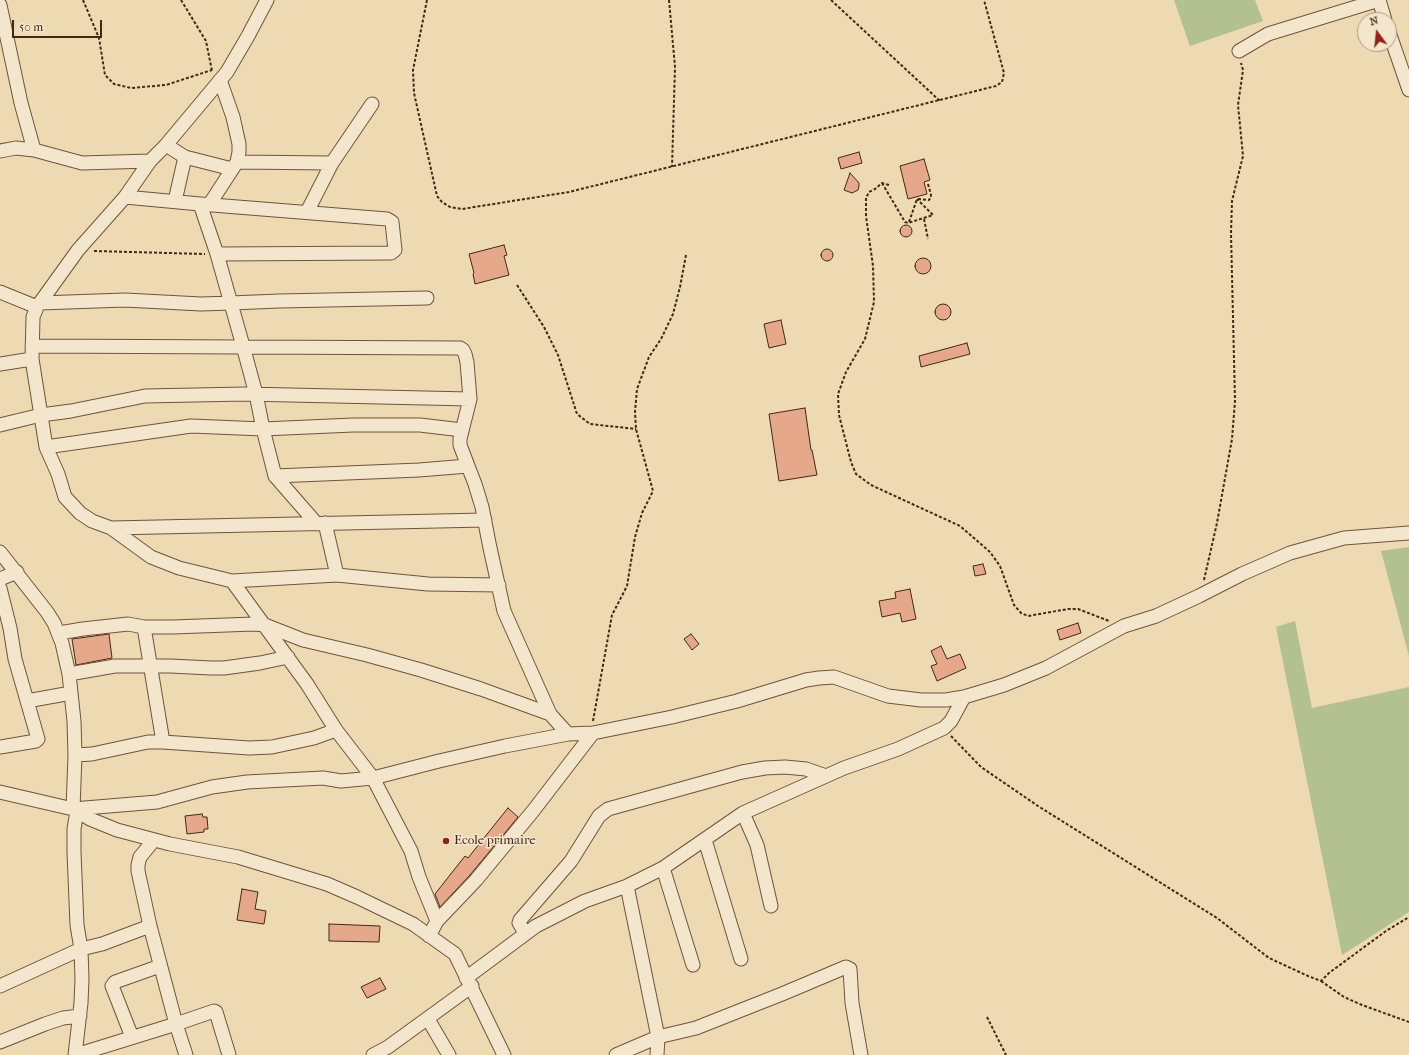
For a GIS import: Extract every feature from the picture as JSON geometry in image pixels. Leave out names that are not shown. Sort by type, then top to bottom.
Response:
[{"type":"street","points":[[267,0],[248,36],[219,76],[166,145],[150,161],[125,197],[78,250],[38,305],[33,318],[32,352],[46,447],[58,474],[65,497],[80,514],[92,521],[111,528],[151,557],[180,568],[232,581],[337,575],[428,584],[499,585]]},
{"type":"street","points":[[1239,52],[1268,34],[1379,0],[1383,12]]},
{"type":"street","points":[[0,5],[21,103],[34,150]]},
{"type":"street","points":[[1396,52],[1409,90]]},
{"type":"street","points":[[204,204],[234,166],[239,152],[239,144],[235,127],[219,76]]},
{"type":"street","points":[[307,212],[332,164],[372,104]]},
{"type":"street","points":[[166,145],[185,156],[234,166],[332,164]]},
{"type":"street","points":[[0,151],[16,148],[34,150],[82,163],[150,161]]},
{"type":"street","points":[[175,201],[185,156]]},
{"type":"street","points":[[125,197],[390,219],[392,222],[394,252],[391,253],[216,254]]},
{"type":"street","points":[[204,204],[216,254],[256,394],[275,476],[321,523],[337,575]]},
{"type":"street","points":[[0,292],[38,305],[125,300],[231,304],[279,301],[427,298]]},
{"type":"street","points":[[0,364],[32,352],[243,346],[460,348],[463,350],[467,362],[470,399],[462,430],[460,445],[475,484],[485,520],[504,611],[550,714],[568,734]]},
{"type":"street","points":[[0,425],[41,414],[71,411],[145,396],[256,394],[470,399]]},
{"type":"street","points":[[46,447],[191,426],[263,429],[353,425],[420,425],[462,430]]},
{"type":"street","points":[[275,476],[420,470],[468,466]]},
{"type":"street","points":[[111,528],[485,520]]},
{"type":"street","points":[[75,810],[157,802],[212,787],[248,782],[323,778],[341,781],[374,778],[483,751],[568,734],[593,732],[700,710],[806,680],[819,678],[834,677],[888,696],[921,700],[964,698],[1004,685],[1046,668],[1124,626],[1156,616],[1242,574],[1290,553],[1344,538],[1409,533]]},
{"type":"street","points":[[0,552],[47,612],[59,634],[69,674],[75,756],[74,852],[77,925],[81,949],[82,979],[76,1055],[214,1011],[216,1012],[228,1055]]},
{"type":"street","points":[[0,579],[17,572]]},
{"type":"street","points":[[232,581],[307,684],[336,730],[374,778],[411,851],[419,877],[436,921]]},
{"type":"street","points":[[0,588],[10,628],[15,659],[38,738],[37,740],[0,748]]},
{"type":"street","points":[[59,634],[83,629],[128,624],[144,627],[265,625],[303,640],[367,655],[429,672],[550,714]]},
{"type":"street","points":[[144,627],[163,742]]},
{"type":"street","points":[[69,674],[115,666],[224,668],[288,657]]},
{"type":"street","points":[[27,701],[71,693]]},
{"type":"street","points":[[373,1055],[390,1051],[525,933],[536,926],[585,901],[627,886],[664,868],[744,813],[844,768],[898,749],[944,728],[951,721],[964,698]]},
{"type":"street","points":[[75,756],[92,754],[148,742],[249,748],[272,746],[314,738],[336,730]]},
{"type":"street","points":[[429,936],[436,921],[486,868],[556,782],[593,732]]},
{"type":"street","points":[[525,933],[519,923],[520,920],[571,861],[599,816],[608,809],[742,772],[765,768],[785,767],[806,769],[826,776]]},
{"type":"street","points":[[0,792],[75,810],[90,819],[118,830],[154,840],[238,857],[326,884],[358,897],[413,924],[455,954],[504,1055]]},
{"type":"street","points":[[744,813],[757,845],[771,906]]},
{"type":"street","points":[[154,840],[140,857],[138,864],[150,926],[160,966],[186,1055]]},
{"type":"street","points":[[705,840],[742,959]]},
{"type":"street","points":[[664,868],[693,965]]},
{"type":"street","points":[[627,886],[658,1036],[657,1055]]},
{"type":"street","points":[[0,986],[81,949],[102,944],[150,926]]},
{"type":"street","points":[[132,1037],[112,986],[115,982],[160,966]]},
{"type":"street","points":[[616,1055],[658,1036],[696,1028],[846,967],[850,970],[852,1003],[861,1055]]},
{"type":"street","points":[[0,1042],[63,1018],[80,1016]]},
{"type":"street","points":[[428,1019],[449,1055]]},
{"type":"path","points":[[83,0],[99,38],[105,75],[114,84],[130,88],[166,85],[219,76],[206,41],[181,0]]},
{"type":"path","points":[[427,0],[413,70],[414,93],[437,196],[442,202],[450,207],[462,210],[569,192],[996,86],[1002,82],[1004,72],[984,0]]},
{"type":"path","points":[[669,0],[675,67],[672,167]]},
{"type":"path","points":[[831,0],[940,101]]},
{"type":"path","points":[[1199,596],[1217,523],[1232,439],[1235,401],[1230,233],[1232,201],[1243,156],[1238,105],[1243,70],[1239,52]]},
{"type":"path","points":[[882,183],[889,186]]},
{"type":"path","points":[[882,183],[903,222],[908,223],[932,216],[933,214],[917,199]]},
{"type":"path","points":[[882,183],[869,192],[866,198],[866,216],[873,266],[874,302],[865,339],[846,372],[838,394],[839,414],[851,462],[856,474],[871,485],[960,526],[990,552],[1000,566],[1014,605],[1021,613],[1028,616],[1068,609],[1078,609],[1124,626]]},
{"type":"path","points":[[917,199],[929,200],[931,195],[928,184]]},
{"type":"path","points":[[908,223],[917,199]]},
{"type":"path","points":[[924,219],[928,239]]},
{"type":"path","points":[[78,250],[216,254]]},
{"type":"path","points":[[593,732],[593,723],[612,615],[627,586],[635,537],[642,513],[653,490],[636,429],[635,412],[637,389],[649,357],[661,339],[673,314],[686,254]]},
{"type":"path","points":[[517,285],[544,327],[558,355],[577,414],[590,424],[636,429]]},
{"type":"path","points":[[944,728],[981,767],[1038,806],[1217,918],[1269,958],[1321,981],[1344,997],[1409,1022]]},
{"type":"path","points":[[1321,981],[1329,973],[1386,931],[1409,917]]},
{"type":"path","points":[[987,1017],[1006,1055]]},
{"type":"green space","points":[[1174,0],[1255,0],[1263,21],[1190,46]]},
{"type":"green space","points":[[1409,547],[1409,656],[1381,551]]},
{"type":"green space","points":[[1295,621],[1312,708],[1409,687],[1409,912],[1342,955],[1276,627]]},
{"type":"building","points":[[859,152],[862,163],[841,169],[838,158]]},
{"type":"building","points":[[924,159],[930,180],[924,182],[927,194],[908,199],[900,166]]},
{"type":"building","points":[[850,173],[859,183],[858,190],[852,193],[844,190]]},
{"type":"building","points":[[904,225],[908,225],[912,231],[908,237],[904,237],[900,233],[900,229]]},
{"type":"building","points":[[504,245],[507,255],[504,256],[509,275],[475,284],[469,254]]},
{"type":"building","points":[[829,249],[832,250],[832,260],[825,261],[822,260],[821,253],[822,250]]},
{"type":"building","points":[[923,258],[930,263],[931,266],[926,273],[923,274],[916,269],[915,266],[920,259]]},
{"type":"building","points":[[943,304],[950,309],[951,312],[946,319],[943,320],[936,315],[935,312],[940,305]]},
{"type":"building","points":[[781,320],[786,344],[769,348],[764,324]]},
{"type":"building","points":[[967,343],[970,354],[921,367],[919,356]]},
{"type":"building","points":[[805,408],[811,450],[817,475],[779,481],[769,414]]},
{"type":"building","points":[[983,564],[986,574],[975,576],[973,566]]},
{"type":"building","points":[[910,589],[916,619],[902,622],[900,613],[882,617],[879,601],[896,598],[895,592]]},
{"type":"building","points":[[1078,623],[1081,633],[1060,640],[1057,630]]},
{"type":"building","points":[[109,634],[112,658],[76,665],[72,639]]},
{"type":"building","points":[[691,634],[699,644],[692,650],[684,639]]},
{"type":"building","points":[[941,646],[947,659],[960,654],[966,668],[937,681],[931,666],[937,664],[931,651]]},
{"type":"building","points":[[508,808],[518,817],[470,875],[440,907],[435,894],[465,856],[468,858]]},
{"type":"building","points":[[202,814],[203,817],[207,817],[208,829],[204,829],[204,832],[187,834],[185,816]]},
{"type":"building","points":[[242,889],[258,892],[255,909],[266,911],[264,924],[237,920]]},
{"type":"building","points":[[329,924],[380,926],[379,942],[329,941]]},
{"type":"building","points":[[380,978],[386,989],[367,998],[361,987]]},
{"type":"place","name":"Ecole primaire","points":[[446,841]]}]
